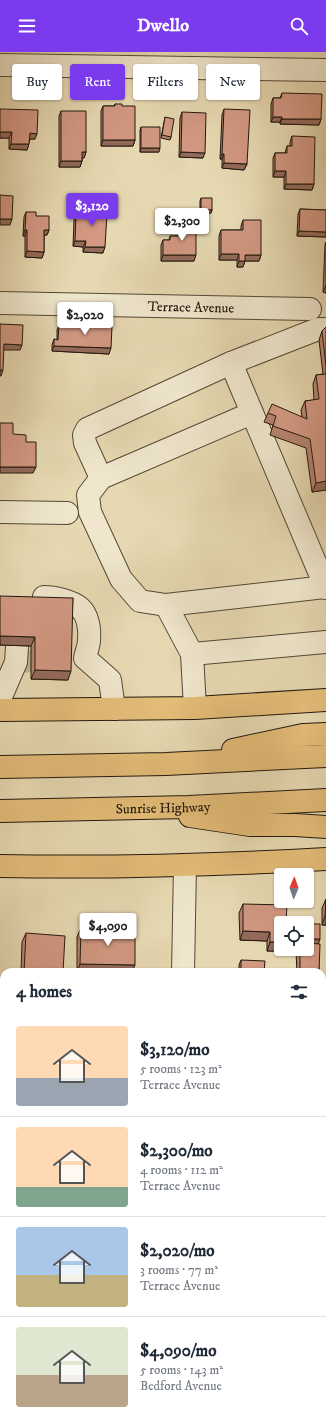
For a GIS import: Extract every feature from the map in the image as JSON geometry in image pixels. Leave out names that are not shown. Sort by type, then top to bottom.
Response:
[{"type":"main road","points":[[0,710],[195,708],[326,700]]},
{"type":"main road","points":[[166,764],[303,735],[326,734]]},
{"type":"main road","points":[[0,767],[166,764],[326,756]]},
{"type":"main road","name":"Sunrise Highway","points":[[0,811],[135,808],[326,800]]},
{"type":"main road","points":[[135,808],[250,825],[326,827]]},
{"type":"main road","points":[[0,866],[83,867],[184,865],[326,859]]},
{"type":"street","points":[[0,65],[326,70]]},
{"type":"street","name":"Terrace Avenue","points":[[0,302],[310,309]]},
{"type":"street","points":[[101,478],[85,443],[84,435],[87,429],[231,364],[318,329],[326,329]]},
{"type":"street","points":[[231,364],[252,413],[318,549],[326,588],[166,605],[140,601],[121,579],[90,512],[88,495],[101,478],[252,413]]},
{"type":"street","points":[[0,512],[67,513]]},
{"type":"street","points":[[0,699],[20,602],[29,599],[46,597],[68,602],[80,608],[88,622],[89,640],[85,658],[110,680],[114,710]]},
{"type":"street","points":[[166,605],[192,654],[195,708]]},
{"type":"street","points":[[192,654],[326,642]]},
{"type":"street","points":[[183,968],[184,865]]},
{"type":"building","points":[[282,93],[322,94],[321,119],[282,119],[282,117],[273,117],[273,98],[281,98]]},
{"type":"building","points":[[115,104],[122,104],[122,106],[135,106],[135,140],[103,140],[103,106],[115,106]]},
{"type":"building","points":[[0,109],[38,110],[37,134],[30,133],[29,144],[11,144],[12,132],[0,132]]},
{"type":"building","points":[[224,109],[250,110],[247,164],[224,163],[224,154],[222,154]]},
{"type":"building","points":[[61,111],[86,111],[86,152],[82,152],[82,161],[61,161]]},
{"type":"building","points":[[182,112],[206,113],[205,153],[181,152]]},
{"type":"building","points":[[165,117],[174,119],[171,137],[162,135]]},
{"type":"building","points":[[141,127],[160,127],[160,148],[141,148]]},
{"type":"building","points":[[292,136],[315,137],[314,184],[286,184],[286,171],[275,171],[275,153],[287,153],[287,146],[292,146]]},
{"type":"building","points":[[0,195],[13,196],[12,219],[0,219]]},
{"type":"building","points":[[201,198],[212,198],[212,210],[201,209]]},
{"type":"building","points":[[91,204],[104,204],[104,213],[107,213],[105,247],[85,247],[86,241],[75,241],[76,214],[84,214],[84,210],[90,210]]},
{"type":"building","points":[[300,209],[326,210],[326,232],[299,231]]},
{"type":"building","points":[[26,212],[36,212],[36,216],[49,216],[49,230],[44,230],[44,252],[27,251],[27,230],[25,230]]},
{"type":"building","points":[[243,220],[261,220],[261,255],[245,255],[245,261],[239,261],[239,254],[221,254],[221,230],[243,230]]},
{"type":"building","points":[[180,224],[196,224],[196,255],[163,255],[163,240],[170,240],[170,236],[180,236]]},
{"type":"building","points":[[96,322],[104,323],[103,326],[112,326],[111,348],[54,346],[54,339],[58,340],[59,325],[96,326]]},
{"type":"building","points":[[0,324],[23,325],[22,345],[4,344],[3,370],[0,370]]},
{"type":"building","points":[[326,327],[326,365],[322,331]]},
{"type":"building","points":[[326,374],[326,481],[316,483],[310,439],[273,426],[276,416],[268,413],[272,404],[307,419],[305,401],[319,399],[316,375]]},
{"type":"building","points":[[0,423],[13,423],[13,434],[26,435],[26,442],[36,442],[36,467],[0,467]]},
{"type":"building","points":[[0,596],[73,598],[71,671],[35,670],[35,637],[0,636]]},
{"type":"building","points":[[243,904],[274,905],[274,908],[287,908],[286,916],[274,916],[274,942],[270,942],[270,932],[243,931]]},
{"type":"building","points":[[314,924],[320,924],[320,939],[314,939]]},
{"type":"building","points":[[81,928],[135,930],[135,965],[80,964]]},
{"type":"building","points":[[26,933],[65,936],[63,968],[24,968]]},
{"type":"building","points":[[314,944],[320,944],[319,968],[300,968],[300,956],[314,956]]},
{"type":"building","points":[[241,960],[265,961],[264,968],[241,968]]},
{"type":"tunnel","points":[[16,662],[85,658]]}]
